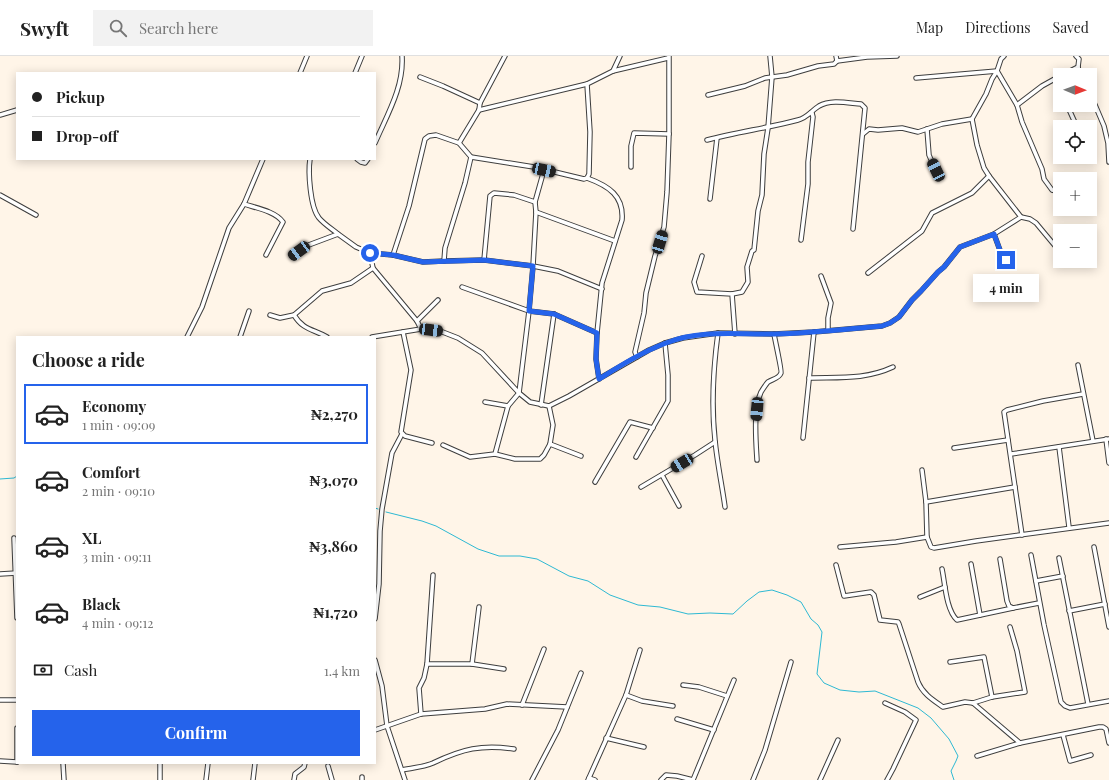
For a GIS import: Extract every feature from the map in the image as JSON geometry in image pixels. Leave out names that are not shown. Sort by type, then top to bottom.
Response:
[{"type":"street","points":[[300,72],[307,56]]},
{"type":"street","points":[[355,72],[362,56]]},
{"type":"street","points":[[376,141],[395,96],[401,77],[402,56]]},
{"type":"street","points":[[459,144],[479,110],[480,103],[505,56]]},
{"type":"street","points":[[613,71],[620,56]]},
{"type":"street","points":[[702,256],[694,282],[697,292],[732,294],[742,292],[748,282],[747,267],[752,251],[754,250],[758,210],[762,195],[764,154],[768,128],[772,78],[770,56]]},
{"type":"street","points":[[836,56],[837,61]]},
{"type":"street","points":[[708,95],[818,66],[834,64],[837,61],[897,56]]},
{"type":"street","points":[[1004,56],[999,58],[997,71],[972,120],[982,163],[989,176],[1021,217],[1030,219],[1036,223],[1053,243]]},
{"type":"street","points":[[1076,56],[1079,59],[1078,67]]},
{"type":"street","points":[[479,110],[587,84],[613,71],[668,57],[669,134],[664,227],[646,293],[635,352],[637,357]]},
{"type":"street","points":[[916,78],[997,71]]},
{"type":"street","points":[[997,71],[1017,106],[1022,122],[1042,169],[1044,179],[1053,190]]},
{"type":"street","points":[[420,77],[480,103]]},
{"type":"street","points":[[1017,106],[1053,79]]},
{"type":"street","points":[[587,84],[590,132],[589,174],[587,178]]},
{"type":"street","points":[[707,140],[768,128],[802,119],[817,107],[830,102],[861,104],[865,108],[852,229]]},
{"type":"street","points":[[0,115],[16,110]]},
{"type":"street","points":[[1097,110],[1104,126],[1108,143],[1109,162]]},
{"type":"street","points":[[801,240],[808,184],[808,162],[813,117],[811,113]]},
{"type":"street","points":[[863,134],[869,129],[878,130],[902,128],[918,132],[942,124],[972,120]]},
{"type":"street","points":[[927,128],[929,155],[936,170]]},
{"type":"street","points":[[631,167],[631,146],[634,133],[669,134]]},
{"type":"street","points":[[393,255],[409,206],[425,138],[429,136],[436,135],[459,144],[471,157],[534,167],[584,179],[587,178],[605,186],[616,195],[623,212],[602,289],[597,333],[596,359],[599,379]]},
{"type":"street","points":[[710,199],[717,138]]},
{"type":"street","points":[[444,261],[445,248],[465,183],[471,157]]},
{"type":"street","points":[[188,336],[202,307],[228,228],[244,204],[263,160]]},
{"type":"street","points":[[310,160],[311,195],[318,217],[356,247],[370,253],[393,255],[423,262],[484,260],[533,266],[558,271],[602,289]]},
{"type":"street","points":[[358,160],[361,162],[365,162],[367,160]]},
{"type":"street","points":[[495,454],[508,406],[519,393],[533,266],[536,212],[535,202],[544,170]]},
{"type":"street","points":[[868,273],[922,231],[932,213],[972,193],[989,176]]},
{"type":"street","points":[[484,260],[490,196],[494,194],[514,195],[535,202]]},
{"type":"street","points":[[0,195],[36,214]]},
{"type":"street","points":[[244,204],[264,210],[280,218],[283,222],[266,255]]},
{"type":"street","points":[[536,212],[615,241]]},
{"type":"street","points":[[376,336],[421,329],[440,331],[458,338],[482,353],[519,393],[530,402],[549,406],[637,357],[666,343],[683,338],[718,333],[774,334],[814,332],[882,326],[890,323],[899,317],[912,300],[944,267],[960,247],[994,234],[1021,217]]},
{"type":"street","points":[[292,256],[306,246],[338,234]]},
{"type":"street","points":[[994,234],[1001,253],[1011,266]]},
{"type":"street","points":[[370,253],[373,268],[417,321],[421,329]]},
{"type":"street","points":[[270,315],[280,318],[294,315],[322,291],[351,283],[373,268]]},
{"type":"street","points":[[821,276],[831,303],[828,318],[828,330]]},
{"type":"street","points":[[462,287],[529,311],[554,314],[597,333]]},
{"type":"street","points":[[732,294],[736,334]]},
{"type":"street","points":[[417,321],[438,300]]},
{"type":"street","points":[[240,336],[249,311]]},
{"type":"street","points":[[541,404],[554,314]]},
{"type":"street","points":[[294,315],[297,321],[304,327],[325,336]]},
{"type":"street","points":[[376,610],[379,584],[382,509],[392,453],[402,434],[401,426],[411,370],[403,332]]},
{"type":"street","points":[[803,438],[814,332]]},
{"type":"street","points":[[718,333],[713,365],[713,409],[715,442],[725,507]]},
{"type":"street","points":[[757,460],[755,434],[759,399],[761,392],[768,382],[777,378],[781,374],[782,369],[777,355],[774,334]]},
{"type":"street","points":[[636,457],[668,401],[666,343]]},
{"type":"street","points":[[1078,365],[1093,441]]},
{"type":"street","points":[[809,378],[864,376],[879,373],[892,367]]},
{"type":"street","points":[[1022,535],[1004,412],[1043,401],[1083,394]]},
{"type":"street","points":[[485,402],[508,406]]},
{"type":"street","points":[[443,445],[470,457],[495,454],[515,459],[540,459],[550,444],[553,424],[549,406]]},
{"type":"street","points":[[595,482],[630,422],[653,428]]},
{"type":"street","points":[[402,434],[432,443]]},
{"type":"street","points":[[1011,454],[1107,439],[1109,463]]},
{"type":"street","points":[[954,448],[1008,440]]},
{"type":"street","points":[[641,487],[715,442]]},
{"type":"street","points":[[550,444],[582,456]]},
{"type":"street","points":[[1059,447],[1069,527]]},
{"type":"street","points":[[922,470],[926,502],[927,537],[931,547],[934,548],[1069,527],[1109,523]]},
{"type":"street","points":[[662,475],[679,506]]},
{"type":"street","points":[[926,502],[1015,488]]},
{"type":"street","points":[[840,547],[927,537]]},
{"type":"street","points":[[0,574],[16,574],[14,538]]},
{"type":"street","points":[[1094,547],[1109,627]]},
{"type":"street","points":[[1031,555],[1039,602],[1061,702],[1070,708],[1109,701]]},
{"type":"street","points":[[1059,558],[1088,704]]},
{"type":"street","points":[[1000,560],[1007,601],[1009,606],[1013,608]]},
{"type":"street","points":[[971,564],[980,615]]},
{"type":"street","points":[[836,566],[844,596],[871,592],[874,595],[880,620],[898,622],[920,688],[928,697],[943,707],[965,702],[973,703],[992,697],[1025,692],[1017,651],[1010,627]]},
{"type":"street","points":[[942,569],[949,606],[953,616],[957,620],[1039,602]]},
{"type":"street","points":[[421,714],[419,688],[424,678],[427,664],[433,575]]},
{"type":"street","points":[[1036,582],[1063,576]]},
{"type":"street","points":[[920,597],[945,587]]},
{"type":"street","points":[[1069,611],[1105,604]]},
{"type":"street","points":[[472,664],[479,607]]},
{"type":"street","points":[[522,705],[544,649]]},
{"type":"street","points":[[595,780],[588,779],[626,695],[640,650]]},
{"type":"street","points":[[950,662],[984,656],[992,697]]},
{"type":"street","points":[[753,780],[765,750],[790,662]]},
{"type":"street","points":[[376,664],[382,686],[387,726],[405,780]]},
{"type":"street","points":[[427,664],[472,664],[504,669]]},
{"type":"street","points":[[532,780],[558,730],[581,673]]},
{"type":"street","points":[[661,780],[666,775],[669,775],[693,780],[734,680]]},
{"type":"street","points":[[683,685],[699,687],[728,696]]},
{"type":"street","points":[[626,695],[642,701],[673,706]]},
{"type":"street","points":[[0,700],[16,700]]},
{"type":"street","points":[[886,703],[905,712],[916,720],[897,763],[887,780]]},
{"type":"street","points":[[973,703],[1020,744]]},
{"type":"street","points":[[376,730],[421,714],[485,709],[507,704],[566,707]]},
{"type":"street","points":[[677,719],[714,730]]},
{"type":"street","points":[[977,756],[1063,734],[1103,727],[1106,729],[1109,743]]},
{"type":"street","points":[[1063,734],[1070,761],[1091,755]]},
{"type":"street","points":[[606,738],[644,747]]},
{"type":"street","points":[[820,780],[838,740]]},
{"type":"street","points":[[402,770],[432,763],[455,753],[474,748],[496,746],[514,749]]},
{"type":"street","points":[[0,761],[16,762]]},
{"type":"street","points":[[63,764],[64,780]]},
{"type":"street","points":[[160,764],[160,780]]},
{"type":"street","points":[[206,780],[208,764]]},
{"type":"street","points":[[252,780],[255,764]]},
{"type":"street","points":[[294,780],[295,774],[304,767],[305,764]]},
{"type":"street","points":[[328,766],[332,780]]},
{"type":"waterway","points":[[0,479],[16,477]]},
{"type":"waterway","points":[[386,512],[436,526],[478,549],[499,556],[520,556],[537,559],[569,576],[588,581],[610,595],[638,605],[660,607],[688,614],[733,614],[759,592],[772,590],[787,595],[801,602],[811,619],[818,625],[822,632],[817,674],[824,683],[840,690],[859,692],[875,691],[918,708],[931,718],[949,739],[958,756],[951,771],[954,780]]},
{"type":"route","points":[[370,253],[393,255],[423,262],[484,260],[533,266],[529,311],[554,314],[597,333],[596,359],[599,379],[649,350],[683,338],[718,333],[774,334],[882,326],[899,317],[908,304],[944,267],[960,247],[994,234],[1001,253],[1006,260]]}]
